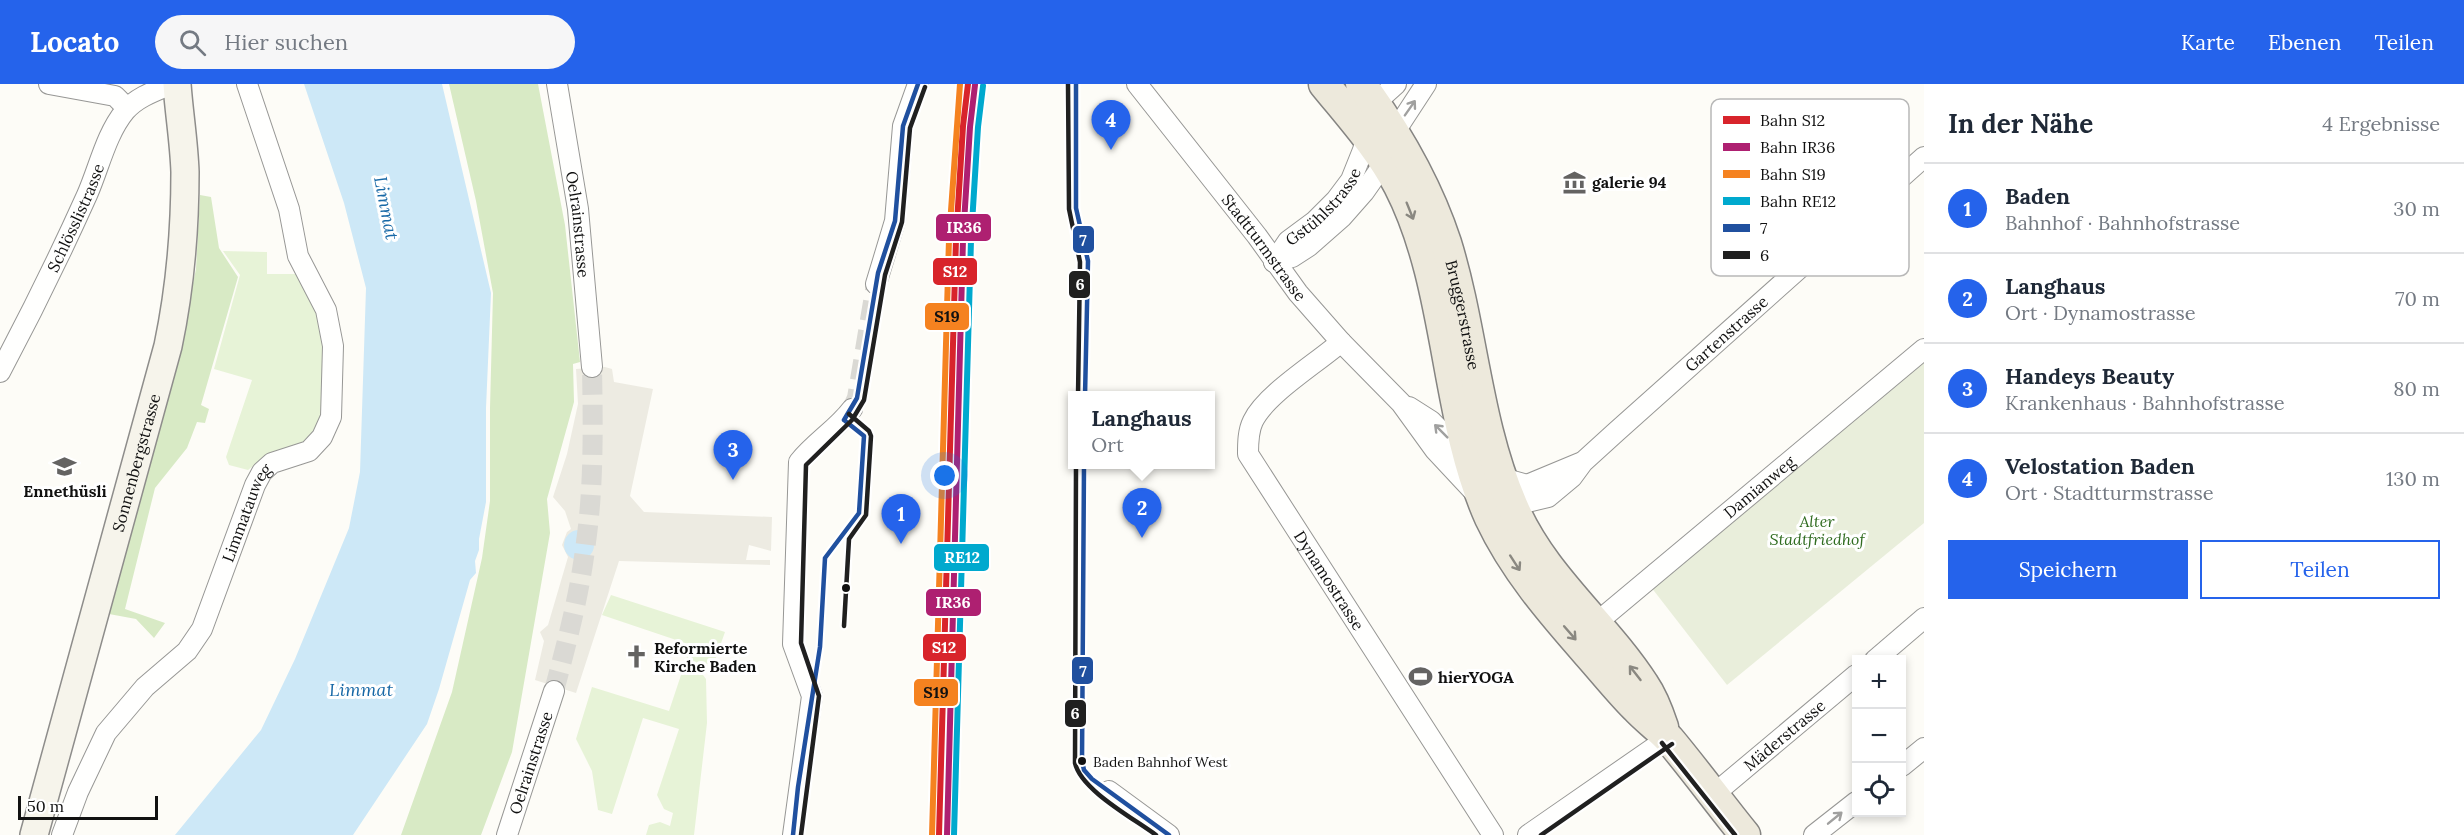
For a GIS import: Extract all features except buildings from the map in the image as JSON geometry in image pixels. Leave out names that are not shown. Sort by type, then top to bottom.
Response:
[{"type":"main road","name":"Sonnenbergstrasse","points":[[34,835],[177,306],[182,266],[185,172],[177,84]]},
{"type":"main road","name":"Bruggerstrasse","points":[[1324,84],[1381,143],[1420,176],[1446,245],[1490,440],[1506,493],[1533,545],[1645,686],[1668,738]]},
{"type":"main road","name":"Bruggerstrasse","points":[[1377,90],[1381,143],[1424,252],[1472,462],[1506,493]]},
{"type":"main road","name":"Bruggerstrasse","points":[[1506,493],[1499,536],[1518,568],[1564,626],[1636,709],[1668,738],[1745,835]]},
{"type":"street","points":[[49,84],[115,96],[127,108]]},
{"type":"street","name":"Schlösslistrasse","points":[[0,372],[69,235],[98,172],[117,122],[127,108],[145,95],[172,84]]},
{"type":"street","name":"Limmatauweg","points":[[62,835],[78,792],[106,733],[145,687],[187,651],[202,629],[255,485],[262,472],[272,463],[309,451],[322,437],[331,417],[333,346],[331,327],[320,295],[298,256],[288,209],[247,84]]},
{"type":"street","name":"Oelrainstrasse","points":[[557,84],[578,209],[592,367]]},
{"type":"street","points":[[876,284],[895,221],[903,126],[918,84]]},
{"type":"street","name":"Stadtturmstrasse","points":[[1137,84],[1257,236],[1274,262],[1341,342],[1401,403],[1435,450],[1506,493]]},
{"type":"street","points":[[1381,143],[1426,84]]},
{"type":"street","name":"Gstühlstrasse","points":[[1274,262],[1292,257],[1342,217],[1370,184],[1381,143]]},
{"type":"street","name":"Gstühlstrasse","points":[[1274,262],[1288,241],[1315,221],[1341,194],[1354,173],[1381,143]]},
{"type":"street","name":"Gartenstrasse","points":[[1909,170],[1924,157]]},
{"type":"street","name":"Gartenstrasse","points":[[1533,545],[1540,512],[1548,497],[1572,477],[1583,462],[1791,276]]},
{"type":"street","name":"Dynamostrasse","points":[[1341,342],[1269,400],[1253,421],[1248,438],[1248,454],[1493,835]]},
{"type":"street","name":"Damianweg","points":[[1595,624],[1924,349]]},
{"type":"street","name":"Stadtturmstrasse","points":[[1401,403],[1431,421],[1472,462]]},
{"type":"street","points":[[793,835],[812,696],[793,644],[799,462],[812,446],[844,420],[852,410]]},
{"type":"street","name":"Gartenstrasse","points":[[1506,493],[1583,462]]},
{"type":"street","name":"Gartenstrasse","points":[[1506,493],[1548,497]]},
{"type":"street","points":[[1881,655],[1924,618]]},
{"type":"street","name":"Mäderstrasse","points":[[1713,795],[1852,679]]},
{"type":"street","name":"Oelrainstrasse","points":[[507,835],[554,691]]},
{"type":"street","points":[[1528,835],[1668,738]]},
{"type":"street","points":[[1906,763],[1924,748]]},
{"type":"street","points":[[1109,791],[1169,835]]},
{"type":"street","points":[[1814,835],[1852,805]]},
{"type":"green space","points":[[449,84],[538,84],[565,225],[580,362],[573,364],[574,402],[547,499],[550,533],[512,752],[481,835],[401,835],[452,692],[482,558],[490,501],[493,293],[476,201]]},
{"type":"green space","points":[[200,195],[211,197],[219,248],[238,277],[201,405],[209,409],[205,423],[197,422],[187,448],[155,488],[125,609],[165,623],[154,638],[136,619],[109,614],[180,347],[196,269]]},
{"type":"green space","points":[[223,251],[267,252],[267,274],[300,274],[323,316],[329,345],[324,417],[316,435],[300,448],[262,459],[248,470],[229,465],[226,457],[252,380],[214,369],[240,275]]},
{"type":"green space","name":"Alter Stadtfriedhof","points":[[1924,358],[1924,523],[1727,685],[1651,587]]},
{"type":"green space","points":[[611,595],[725,632],[714,663],[701,665],[700,671],[706,679],[707,723],[694,835],[646,835],[649,825],[660,822],[670,826],[673,813],[664,809],[657,795],[679,729],[643,718],[612,814],[598,810],[592,771],[576,739],[592,687],[669,711],[691,645],[602,615]]},
{"type":"shaded area","points":[[605,367],[612,369],[614,382],[653,389],[630,496],[644,512],[772,517],[771,551],[749,545],[746,560],[770,560],[770,565],[619,561],[576,693],[535,680],[544,641],[540,632],[548,625],[568,557],[562,545],[567,532],[571,529],[565,511],[553,497],[567,454],[578,404],[576,369]]},
{"type":"water","name":"Limmat","points":[[304,84],[442,84],[491,293],[486,408],[486,502],[479,550],[475,561],[476,573],[470,580],[427,724],[353,835],[175,835],[261,730],[295,659],[349,528],[360,472],[366,288],[344,203]]},
{"type":"water","points":[[579,530],[590,534],[594,545],[590,556],[579,560],[568,556],[564,545],[568,534]]},
{"type":"tunnel","points":[[852,409],[857,398],[876,284]]},
{"type":"tunnel","points":[[554,691],[577,599],[589,520],[592,367]]},
{"type":"rail line","name":"S19","points":[[932,835],[949,239],[960,84]]},
{"type":"rail line","name":"S12","points":[[939,835],[956,239],[968,84]]},
{"type":"rail line","name":"IR36","points":[[947,835],[963,239],[975,85]]},
{"type":"rail line","name":"RE12","points":[[954,835],[971,240],[983,86]]},
{"type":"transit line","name":"7","points":[[844,420],[857,398],[878,273],[895,221],[903,126],[918,84]]},
{"type":"transit line","name":"6","points":[[1068,84],[1069,209],[1080,262],[1078,391]]},
{"type":"transit line","name":"7","points":[[1076,84],[1076,208],[1088,261],[1085,391]]},
{"type":"transit line","name":"6","points":[[801,835],[819,696],[801,643],[806,465],[852,420],[864,400],[885,275],[902,222],[910,128],[925,87]]},
{"type":"transit line","name":"6","points":[[844,626],[849,539],[866,515],[871,436],[869,431],[849,414]]},
{"type":"transit line","name":"7","points":[[793,835],[798,787],[820,647],[825,558],[859,513],[864,436],[844,420]]},
{"type":"transit line","name":"6","points":[[1076,469],[1075,763],[1079,773],[1097,793],[1156,835]]},
{"type":"transit line","name":"7","points":[[1084,469],[1082,761],[1084,770],[1092,779],[1169,835]]},
{"type":"transit line","name":"6","points":[[1662,743],[1735,835]]},
{"type":"transit line","name":"6","points":[[1541,835],[1672,744]]},
{"type":"place","name":"Velostation Baden","points":[[1111,150]]},
{"type":"place","name":"galerie 94","points":[[1574,182]]},
{"type":"place","name":"Ennethüsli","points":[[65,466]]},
{"type":"place","name":"Handeys Beauty","points":[[733,480]]},
{"type":"place","name":"Langhaus","points":[[1142,538]]},
{"type":"place","name":"Baden","points":[[901,544]]},
{"type":"place","name":"Reformierte Kirche Baden","points":[[636,657]]},
{"type":"place","name":"hierYOGA","points":[[1420,677]]},
{"type":"place","name":"Baden Bahnhof West","points":[[1082,761]]}]
